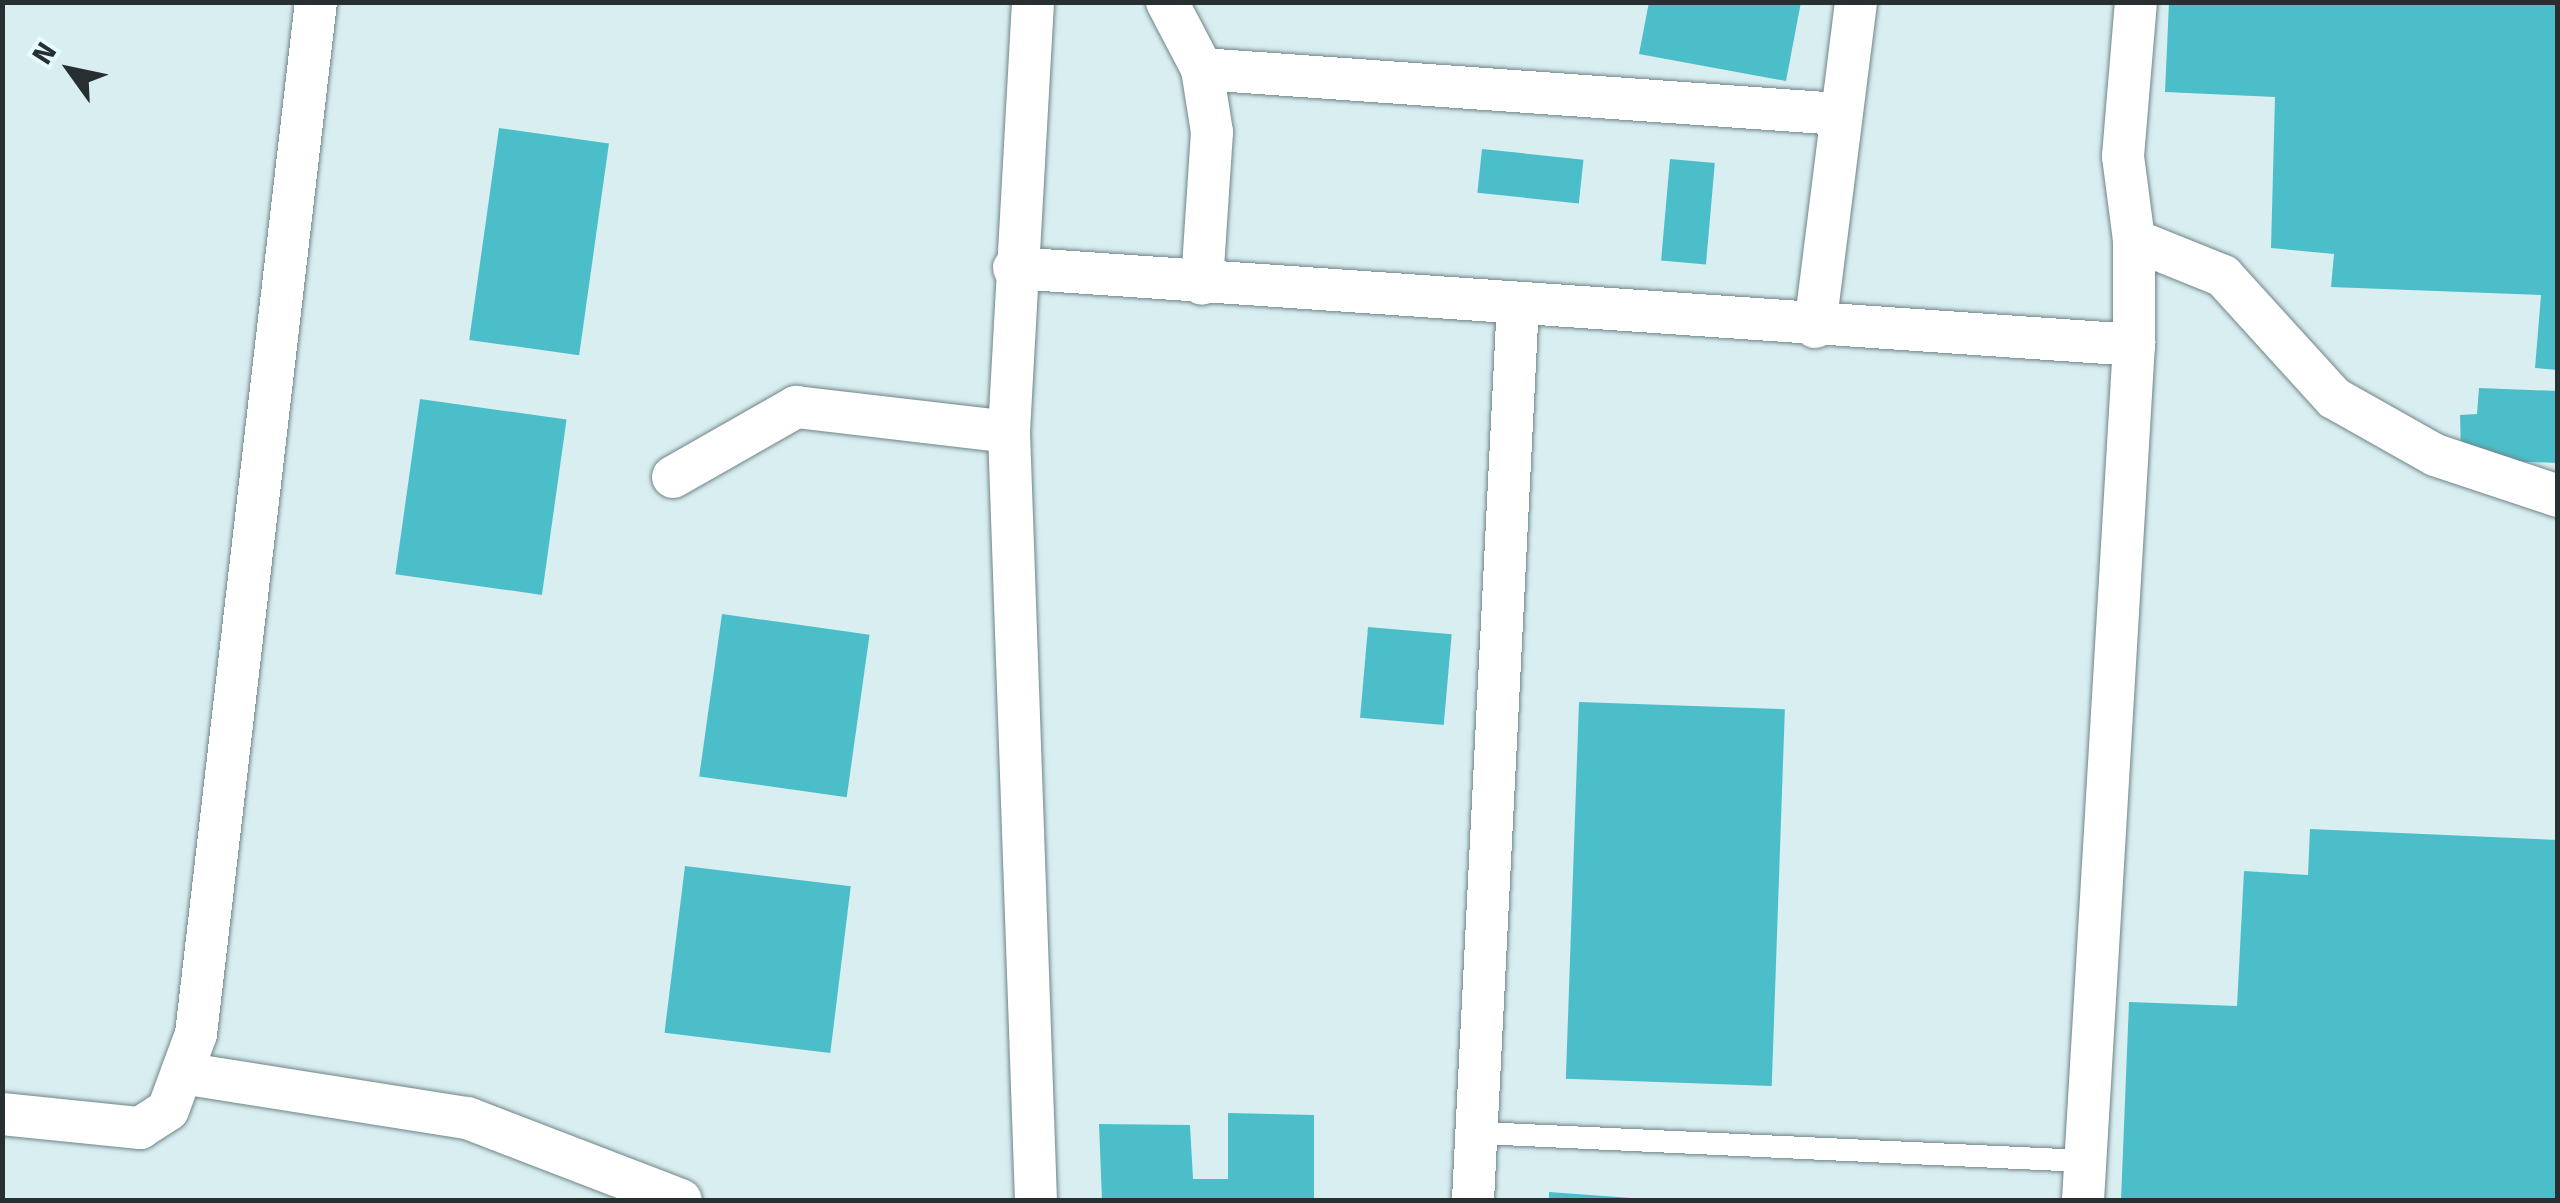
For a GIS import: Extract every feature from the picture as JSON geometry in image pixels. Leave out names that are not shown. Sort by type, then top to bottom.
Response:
[{"type":"street","points":[[2,1114],[140,1128],[168,1110],[196,1034],[316,2]]},
{"type":"street","points":[[1033,2],[1014,268],[1008,432],[1036,1200]]},
{"type":"street","points":[[1167,2],[1202,69],[1212,132],[1202,284]]},
{"type":"street","points":[[1815,327],[1856,2]]},
{"type":"street","points":[[2084,1180],[2134,345],[2134,240],[2124,156],[2136,2]]},
{"type":"street","points":[[1202,69],[1839,114]]},
{"type":"street","points":[[2134,240],[2223,276],[2334,398],[2435,455],[2558,496]]},
{"type":"street","points":[[1014,268],[1815,327],[2134,345]]},
{"type":"street","points":[[1474,1200],[1481,1133],[1518,303]]},
{"type":"street","points":[[674,477],[796,407],[1008,432]]},
{"type":"street","points":[[182,1072],[467,1118],[681,1200]]},
{"type":"lane","points":[[1481,1133],[2084,1180]]},
{"type":"building","points":[[1649,2],[1801,2],[1786,81],[1639,54]]},
{"type":"building","points":[[2169,2],[2558,2],[2558,370],[2535,368],[2541,295],[2331,287],[2334,254],[2271,248],[2275,97],[2165,92]]},
{"type":"building","points":[[499,128],[609,143],[579,355],[469,340]]},
{"type":"building","points":[[1482,149],[1583,160],[1579,203],[1477,193]]},
{"type":"building","points":[[1670,159],[1715,163],[1706,265],[1661,261]]},
{"type":"building","points":[[2479,388],[2558,391],[2558,463],[2478,460],[2461,452],[2460,415],[2477,414]]},
{"type":"building","points":[[420,399],[567,420],[542,595],[395,574]]},
{"type":"building","points":[[722,614],[870,635],[847,797],[699,776]]},
{"type":"building","points":[[1368,627],[1452,634],[1444,725],[1360,718]]},
{"type":"building","points":[[1579,702],[1785,709],[1772,1086],[1566,1079]]},
{"type":"building","points":[[2310,829],[2558,840],[2558,1200],[2121,1200],[2129,1002],[2237,1006],[2244,871],[2308,875]]},
{"type":"building","points":[[685,866],[851,886],[830,1053],[665,1033]]},
{"type":"building","points":[[1228,1113],[1314,1115],[1314,1200],[1102,1200],[1099,1124],[1190,1125],[1193,1179],[1228,1179]]},
{"type":"building","points":[[1549,1192],[1631,1198],[1549,1200]]}]
